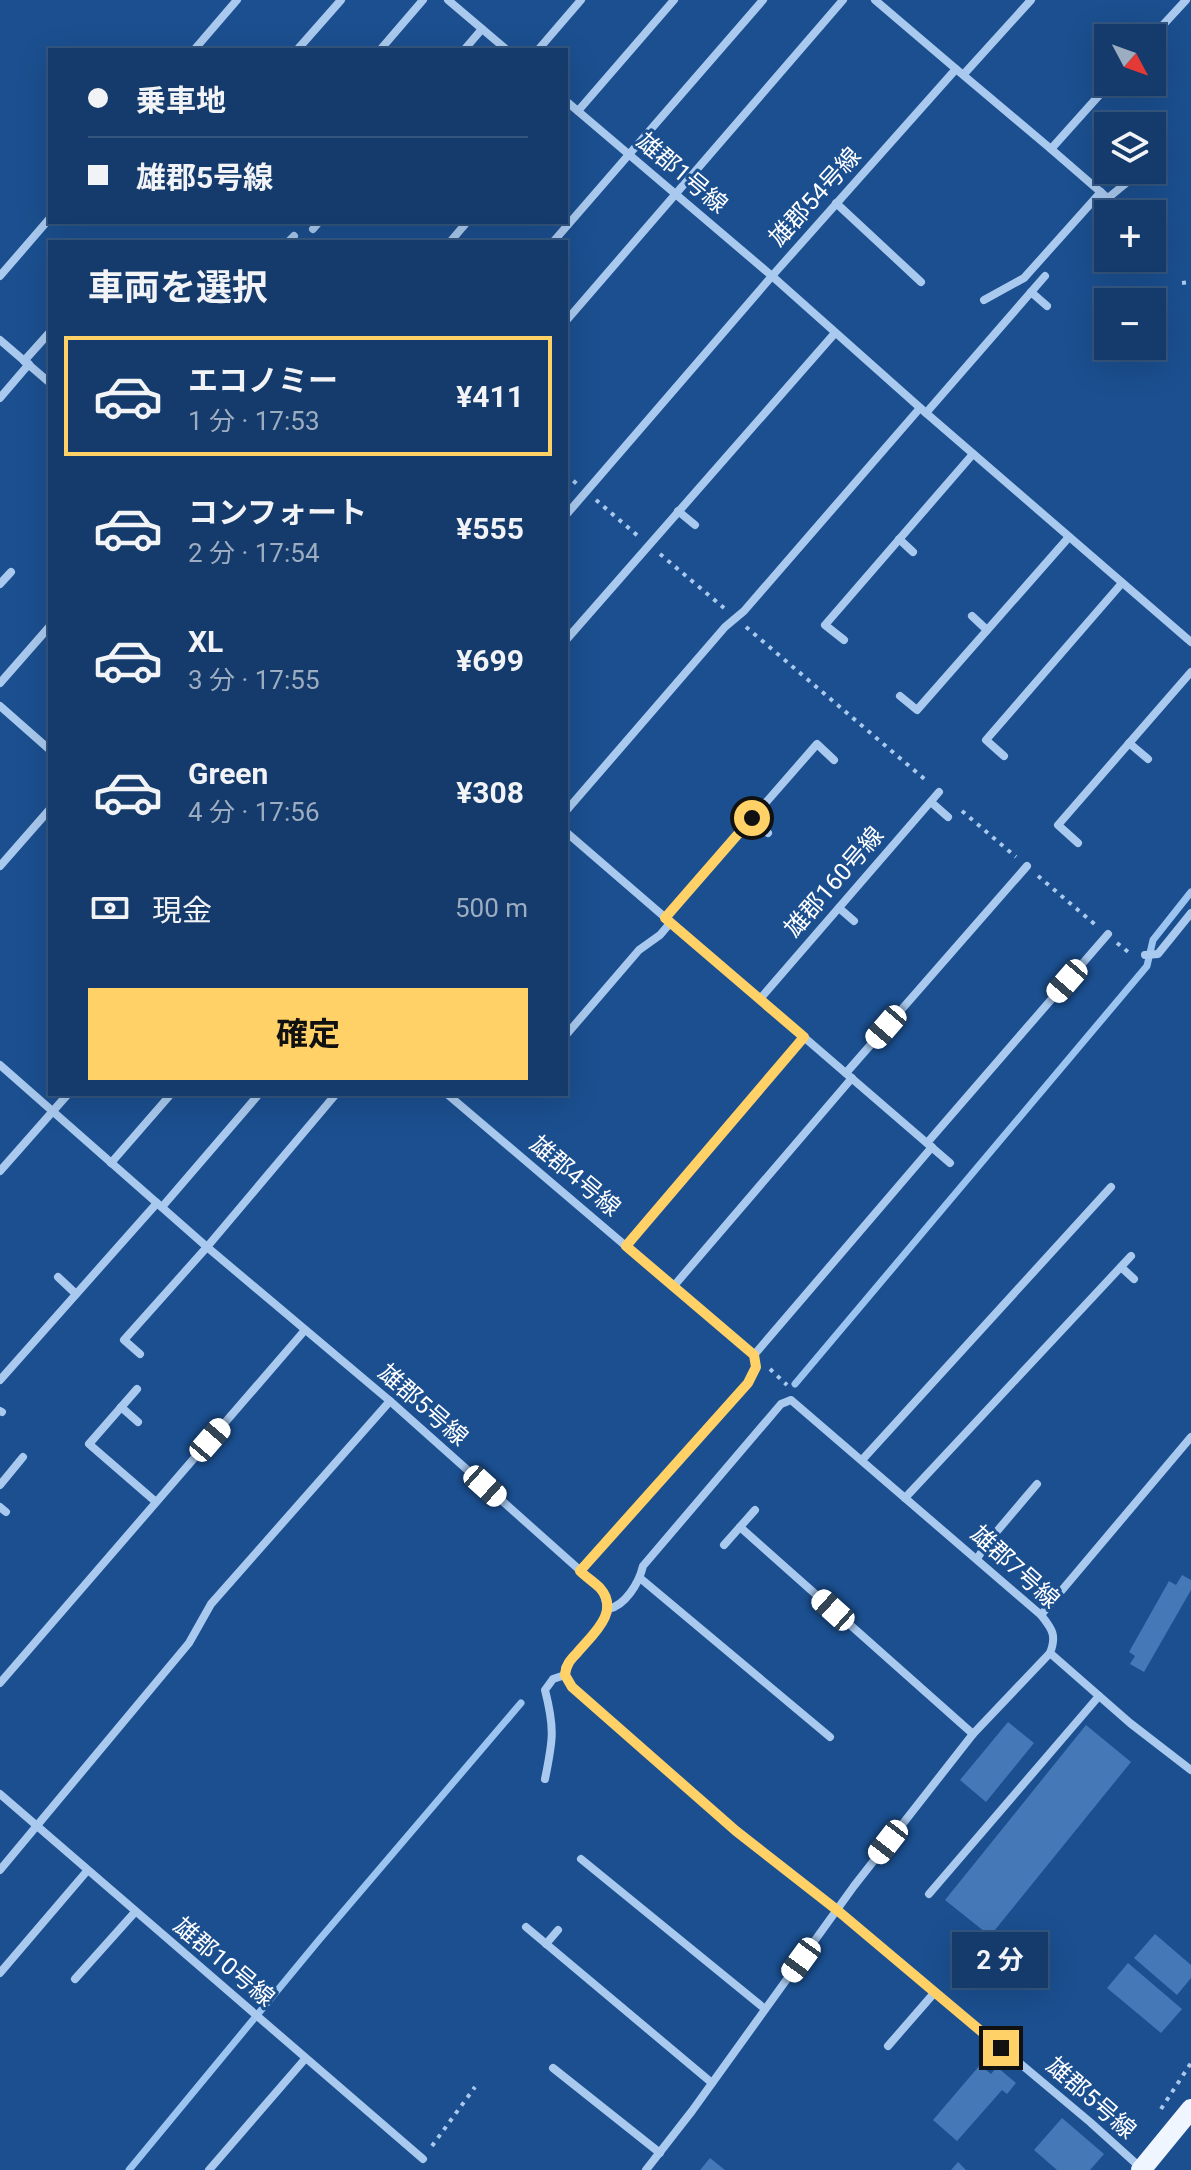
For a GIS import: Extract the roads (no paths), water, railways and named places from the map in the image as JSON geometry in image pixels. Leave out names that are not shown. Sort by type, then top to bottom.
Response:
[{"type":"main road","points":[[1141,2170],[1191,2109]]},
{"type":"street","points":[[196,48],[237,0]]},
{"type":"street","points":[[299,48],[341,0]]},
{"type":"street","points":[[382,48],[423,0]]},
{"type":"street","points":[[448,0],[505,48]]},
{"type":"street","points":[[540,48],[581,0]]},
{"type":"street","points":[[578,111],[674,0]]},
{"type":"street","points":[[555,240],[763,0]]},
{"type":"street","points":[[568,319],[843,0]]},
{"type":"street","points":[[875,0],[1110,200]]},
{"type":"street","points":[[964,74],[1031,0]]},
{"type":"street","points":[[1164,24],[1186,0]]},
{"type":"street","points":[[466,48],[482,29]]},
{"type":"street","name":"雄郡54号線","points":[[568,513],[956,69]]},
{"type":"street","points":[[1051,149],[1098,96]]},
{"type":"street","name":"雄郡1号線","points":[[568,105],[772,276],[1191,642]]},
{"type":"street","points":[[984,300],[1024,278],[1104,195],[1121,184]]},
{"type":"street","points":[[836,203],[921,282]]},
{"type":"street","points":[[0,276],[48,220]]},
{"type":"street","points":[[452,240],[465,224]]},
{"type":"street","points":[[568,809],[725,627],[1045,276]]},
{"type":"street","points":[[1031,292],[1047,306]]},
{"type":"street","points":[[568,638],[835,333]]},
{"type":"street","points":[[0,398],[48,334]]},
{"type":"street","points":[[0,340],[48,381]]},
{"type":"street","points":[[844,640],[825,625],[973,454]]},
{"type":"street","points":[[678,511],[695,525]]},
{"type":"street","points":[[900,696],[917,710],[1069,537]]},
{"type":"street","points":[[899,539],[913,552]]},
{"type":"street","points":[[0,584],[11,572]]},
{"type":"street","points":[[1004,756],[986,740],[1122,583]]},
{"type":"street","points":[[972,616],[987,630]]},
{"type":"street","points":[[0,683],[48,628]]},
{"type":"street","points":[[1078,843],[1058,825],[1191,672]]},
{"type":"street","points":[[0,706],[48,748]]},
{"type":"street","points":[[1129,743],[1148,759]]},
{"type":"street","points":[[568,1033],[639,950],[660,935],[668,920],[817,744],[834,760]]},
{"type":"street","name":"雄郡160号線","points":[[760,999],[939,792]]},
{"type":"street","points":[[931,802],[948,817]]},
{"type":"street","points":[[0,866],[48,811]]},
{"type":"street","points":[[752,818],[768,833]]},
{"type":"street","points":[[568,834],[950,1163]]},
{"type":"street","points":[[673,1287],[1027,866]]},
{"type":"street","points":[[839,908],[854,921]]},
{"type":"street","points":[[1145,955],[1158,954],[1191,913]]},
{"type":"street","points":[[580,1571],[748,1383],[756,1367],[754,1355],[1108,934]]},
{"type":"street","points":[[626,1246],[804,1037]]},
{"type":"street","name":"雄郡5号線","points":[[0,1065],[207,1247],[390,1401],[601,1589],[608,1609]]},
{"type":"street","points":[[0,1171],[66,1096]]},
{"type":"street","points":[[111,1163],[169,1096]]},
{"type":"street","points":[[0,1380],[257,1096]]},
{"type":"street","points":[[140,1354],[124,1340],[334,1096]]},
{"type":"street","name":"雄郡4号線","points":[[449,1096],[754,1355]]},
{"type":"street","points":[[862,1460],[1111,1187]]},
{"type":"street","points":[[905,1498],[1131,1256]]},
{"type":"street","points":[[1121,1267],[1134,1279]]},
{"type":"street","points":[[58,1277],[76,1294]]},
{"type":"street","points":[[0,1683],[305,1330]]},
{"type":"street","points":[[137,1389],[89,1444],[156,1502]]},
{"type":"street","name":"雄郡7号線","points":[[640,1578],[643,1566],[662,1543],[781,1404],[791,1400],[1041,1615],[1051,1628],[1054,1642],[1050,1653]]},
{"type":"street","points":[[0,1870],[189,1643],[211,1604],[390,1401]]},
{"type":"street","points":[[121,1407],[138,1422]]},
{"type":"street","points":[[1041,1615],[1191,1437]]},
{"type":"street","points":[[0,1485],[23,1457]]},
{"type":"street","points":[[977,1559],[1037,1484]]},
{"type":"street","points":[[724,1545],[755,1510]]},
{"type":"street","points":[[740,1527],[973,1734]]},
{"type":"street","points":[[545,1779],[553,1738],[545,1690],[553,1679],[565,1675],[569,1662],[605,1620],[608,1609],[616,1608],[640,1578],[830,1737]]},
{"type":"street","points":[[646,2170],[837,1910],[973,1734],[1050,1653],[1191,1770]]},
{"type":"street","name":"雄郡5号線","points":[[565,1675],[572,1687],[736,1831],[935,1992],[1090,2122],[1141,2170]]},
{"type":"street","points":[[929,1894],[1099,1696]]},
{"type":"street","name":"雄郡10号線","points":[[0,1794],[423,2159]]},
{"type":"street","points":[[581,1859],[765,2009]]},
{"type":"street","points":[[0,1973],[87,1871]]},
{"type":"street","points":[[75,1979],[135,1912]]},
{"type":"street","points":[[526,1927],[712,2083]]},
{"type":"street","points":[[546,1944],[558,1930]]},
{"type":"street","points":[[888,2046],[935,1992]]},
{"type":"street","points":[[209,2170],[305,2059]]},
{"type":"street","points":[[553,2068],[660,2153]]},
{"type":"waterway","points":[[795,1384],[1147,966],[1153,940],[1191,892]]},
{"type":"waterway","points":[[129,2170],[521,1703]]}]
